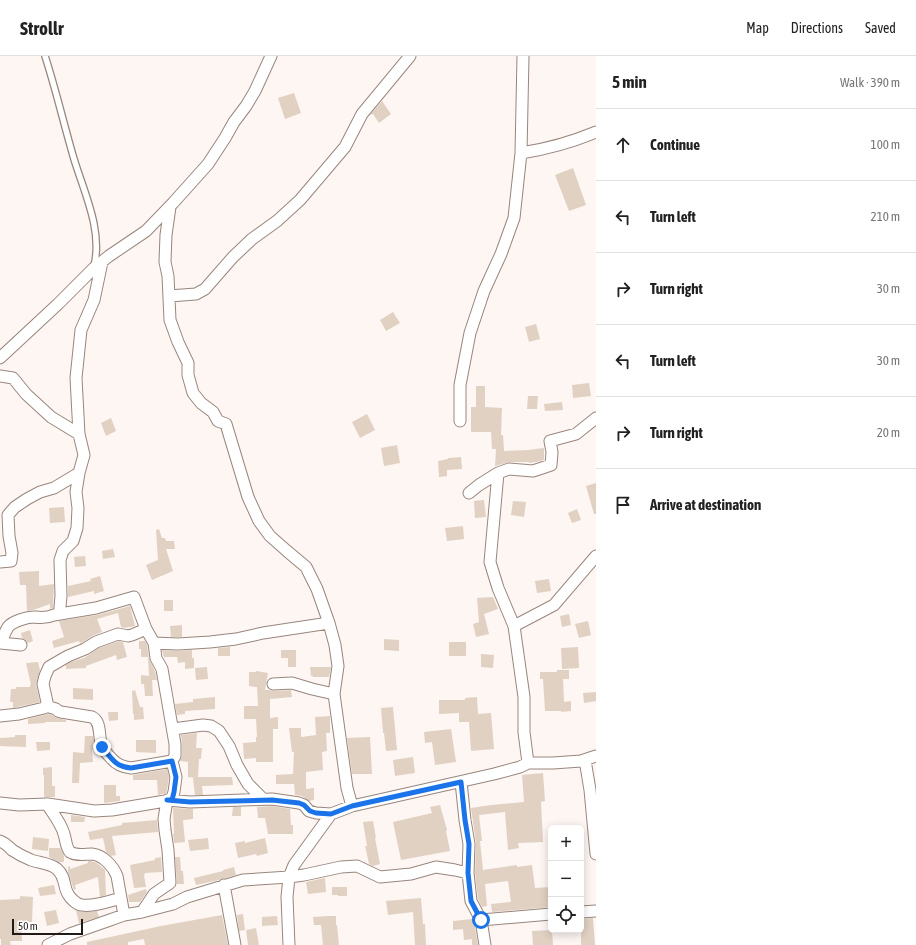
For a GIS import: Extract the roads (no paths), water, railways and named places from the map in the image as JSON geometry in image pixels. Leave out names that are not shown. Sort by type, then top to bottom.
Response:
[{"type":"street","points":[[0,358],[98,265],[146,231],[170,207],[208,164],[234,122],[246,106],[271,56]]},
{"type":"street","points":[[169,296],[196,294],[205,289],[233,257],[300,200],[345,147],[362,114],[410,56]]},
{"type":"street","points":[[460,421],[460,385],[470,333],[484,291],[501,254],[514,218],[521,153],[523,56]]},
{"type":"street","points":[[521,153],[554,147],[583,138],[596,132]]},
{"type":"street","points":[[170,207],[166,235],[165,262],[168,276],[170,320],[188,363],[188,375],[192,392],[201,403],[213,412],[218,422],[226,424],[248,497],[259,521],[270,536],[306,567],[317,589],[335,645],[338,666],[334,694],[346,782],[352,806]]},
{"type":"street","points":[[60,614],[60,560],[63,551],[73,540],[77,528],[78,508],[76,492],[84,455],[79,434],[76,378],[81,330],[94,300],[98,265]]},
{"type":"street","points":[[0,376],[13,378],[26,394],[51,417],[79,434]]},
{"type":"street","points":[[468,493],[479,484],[498,473],[509,469],[533,471],[551,464],[552,452],[550,441],[576,434],[596,418]]},
{"type":"street","points":[[0,562],[11,561],[12,553],[9,536],[8,515],[27,499],[40,492],[54,488],[79,473]]},
{"type":"street","points":[[498,473],[490,562],[498,588],[514,626],[524,697],[524,732],[528,763]]},
{"type":"street","points":[[514,626],[554,605],[596,556]]},
{"type":"street","points":[[0,803],[19,805],[48,804],[94,811],[112,810],[172,800],[176,777],[172,761],[175,756],[175,744],[162,669],[156,658],[154,644],[146,629],[134,597],[96,608],[42,618],[29,617],[9,626],[2,640]]},
{"type":"street","points":[[0,622],[2,640]]},
{"type":"street","points":[[154,644],[178,644],[236,639],[263,633],[329,623]]},
{"type":"street","points":[[46,706],[47,702],[43,684],[49,667],[96,642],[118,634],[132,636],[146,629]]},
{"type":"street","points":[[2,640],[21,645]]},
{"type":"street","points":[[273,684],[292,683],[334,694]]},
{"type":"street","points":[[0,716],[19,714],[44,708],[46,706],[61,712],[92,717],[95,718],[98,723],[102,747],[116,763],[124,767],[131,768],[172,761]]},
{"type":"street","points":[[173,729],[203,725],[211,726],[219,731],[229,746],[237,765],[248,784],[263,799]]},
{"type":"street","points":[[167,800],[190,802],[263,799],[299,803],[304,805],[310,811],[331,814],[352,806],[494,774],[520,767],[528,763],[580,761],[591,758]]},
{"type":"street","points":[[591,758],[596,765]]},
{"type":"street","points":[[591,758],[590,790],[596,854]]},
{"type":"street","points":[[461,782],[469,844],[468,873],[471,901],[481,920],[485,945]]},
{"type":"street","points":[[142,912],[154,894],[170,883],[164,819],[167,800]]},
{"type":"street","points":[[48,804],[61,826],[70,852],[74,854],[94,854],[100,856],[113,868],[117,876],[124,915]]},
{"type":"street","points":[[289,945],[287,897],[289,877],[294,865],[331,814]]},
{"type":"street","points":[[0,841],[8,844],[11,849],[35,862],[51,865],[56,869],[64,880],[68,894],[77,904],[81,906],[105,903],[121,898]]},
{"type":"street","points":[[48,945],[70,934],[124,915],[173,904],[187,897],[243,880],[289,877],[341,867],[357,866],[380,877],[411,874],[436,868],[468,873]]},
{"type":"street","points":[[224,885],[235,945]]},
{"type":"street","points":[[584,912],[596,911]]},
{"type":"street","points":[[481,920],[548,914]]},
{"type":"street","points":[[70,934],[74,945]]},
{"type":"lane","points":[[45,56],[94,225],[98,265]]}]
